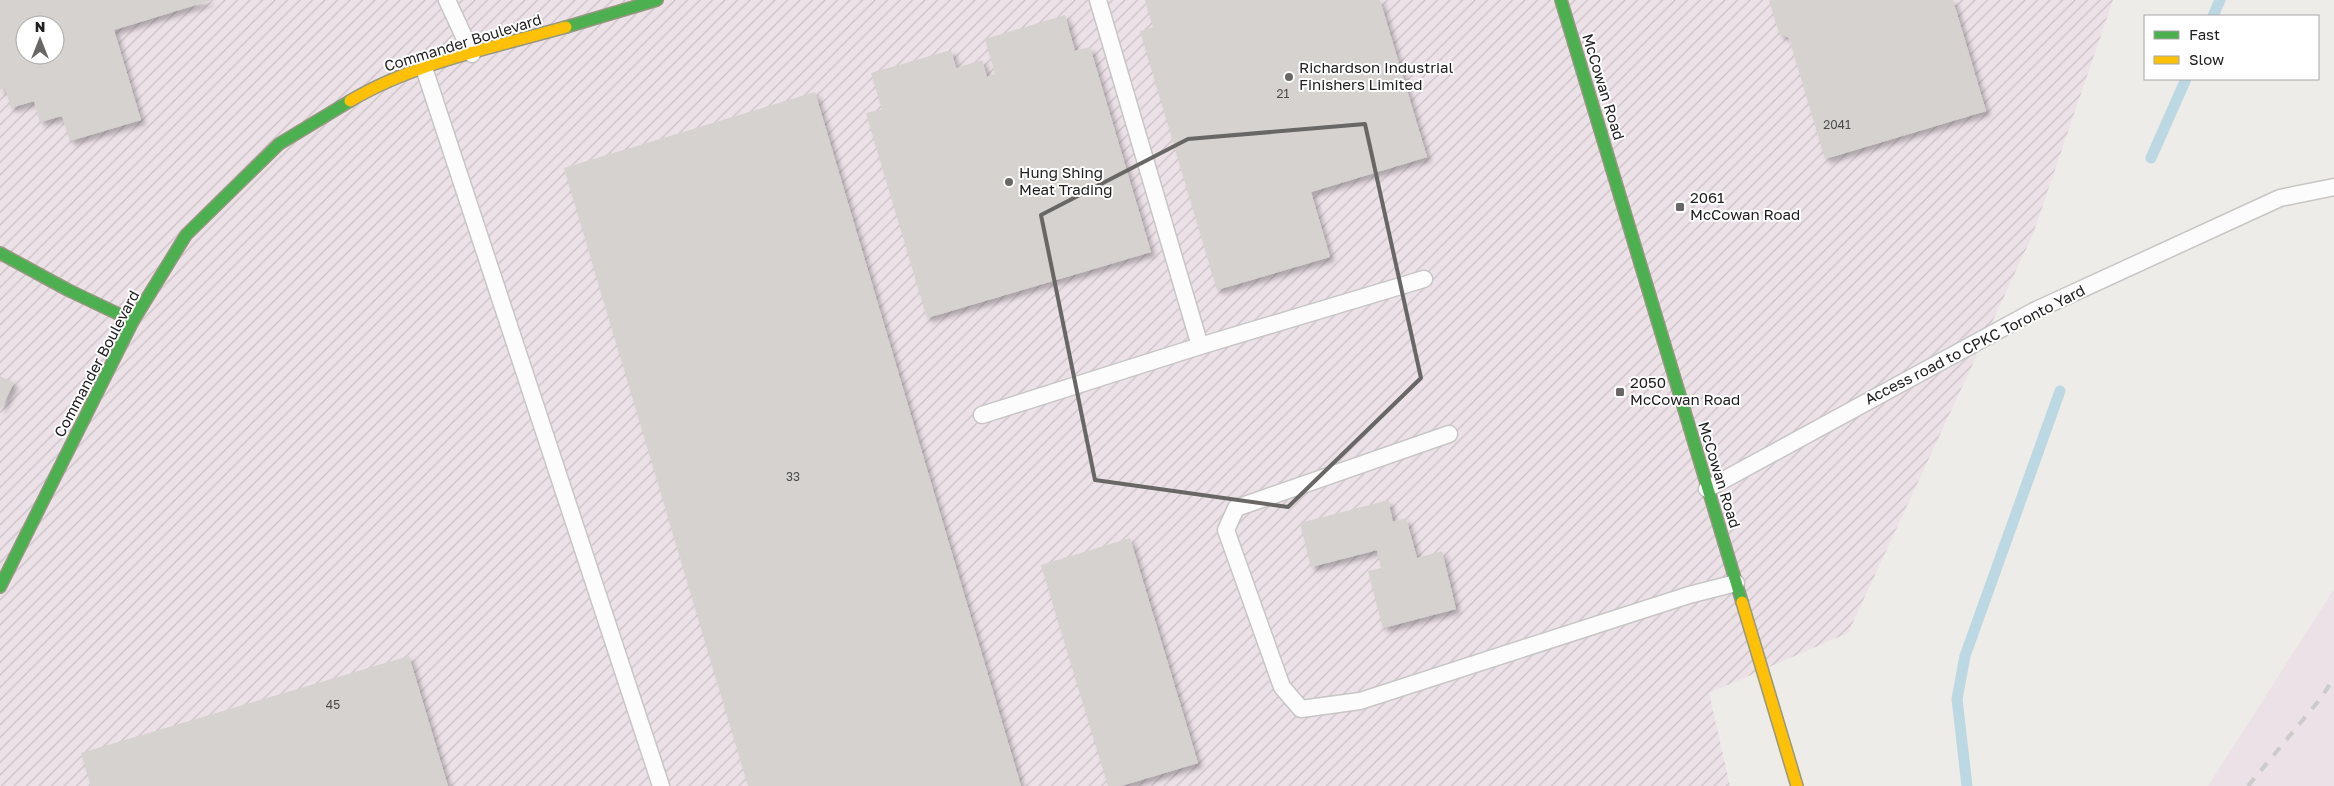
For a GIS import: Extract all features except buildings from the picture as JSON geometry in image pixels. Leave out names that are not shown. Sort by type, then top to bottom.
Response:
[{"type":"street","name":"Commander Boulevard","points":[[0,587],[133,321],[186,235],[279,144],[375,86],[424,68],[657,0]]},
{"type":"street","name":"McCowan Road","points":[[1561,0],[1797,786]]},
{"type":"street","points":[[0,252],[68,290],[133,321]]},
{"type":"lane","points":[[447,0],[472,54]]},
{"type":"lane","points":[[1098,0],[1200,346]]},
{"type":"lane","points":[[424,68],[661,786]]},
{"type":"lane","name":"Access road to CPKC Toronto Yard","points":[[1707,489],[2034,311],[2280,198],[2334,188]]},
{"type":"lane","points":[[982,415],[1200,346],[1424,279]]},
{"type":"lane","points":[[1450,434],[1236,508],[1226,530],[1282,687],[1301,709],[1360,700],[1688,595],[1736,583]]},
{"type":"highlighted area","points":[[1365,124],[1421,378],[1288,507],[1095,480],[1041,215],[1188,139]]},
{"type":"shaded area","points":[[0,0],[2113,0],[2033,234],[1848,633],[1709,693],[1730,786],[0,786]]},
{"type":"shaded area","points":[[2334,589],[2334,786],[2208,786]]},
{"type":"waterway","points":[[2213,15],[2220,0]]},
{"type":"waterway","points":[[2151,158],[2186,80]]},
{"type":"waterway","points":[[1967,786],[1957,699],[1965,656],[2060,391]]},
{"type":"railway","points":[[2248,786],[2321,698],[2334,678]]},
{"type":"traffic: fast","points":[[566,27],[657,0]]},
{"type":"traffic: fast","points":[[1561,0],[1742,602]]},
{"type":"traffic: fast","points":[[0,587],[133,321],[186,235],[279,144],[350,101]]},
{"type":"traffic: fast","points":[[0,253],[68,290],[133,321]]},
{"type":"traffic: slow","points":[[350,101],[400,76],[427,66],[566,27]]},
{"type":"traffic: slow","points":[[1742,602],[1797,786]]},
{"type":"place","name":"Richardson Industrial Finishers Limited","points":[[1289,77]]},
{"type":"place","name":"Hung Shing Meat Trading","points":[[1009,182]]},
{"type":"place","name":"2061 McCowan Road","points":[[1680,207]]},
{"type":"place","name":"2050 McCowan Road","points":[[1620,392]]}]
